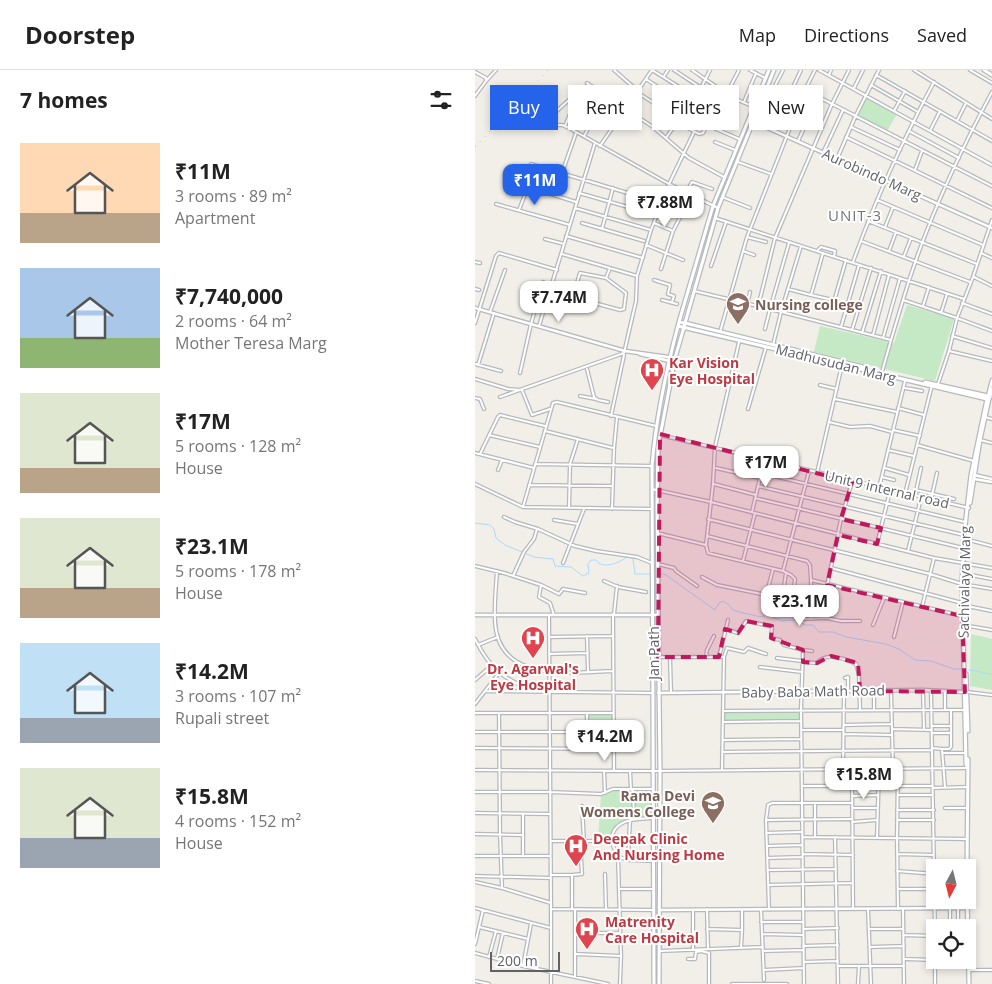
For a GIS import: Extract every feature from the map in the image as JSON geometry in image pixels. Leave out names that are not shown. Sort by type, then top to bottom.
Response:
[{"type":"main road","name":"Jan Path","points":[[762,85],[769,70]]},
{"type":"main road","name":"Jan Path","points":[[768,85],[773,70]]},
{"type":"main road","points":[[984,70],[992,75]]},
{"type":"main road","name":"Jan Path","points":[[654,984],[652,466],[669,360],[679,324],[713,206],[749,118]]},
{"type":"main road","name":"Jan Path","points":[[659,984],[660,771],[657,490],[659,434],[675,360],[718,208],[750,130]]},
{"type":"main road","points":[[679,324],[685,325]]},
{"type":"main road","name":"Madhusudan Marg","points":[[685,325],[988,398]]},
{"type":"main road","name":"Madhusudan Marg","points":[[685,325],[905,380],[938,384],[988,398]]},
{"type":"main road","name":"Sachivalaya Marg","points":[[963,584],[965,574],[963,548],[974,461],[988,398]]},
{"type":"main road","name":"Sachivalaya Marg","points":[[972,477],[979,440]]},
{"type":"main road","name":"Sachivalaya Marg","points":[[967,859],[963,584],[965,522],[968,508]]},
{"type":"main road","name":"Sachivalaya Marg","points":[[963,604],[962,616],[964,625]]},
{"type":"main road","name":"Sachivalaya Marg","points":[[966,692],[967,767]]},
{"type":"main road","points":[[968,984],[969,970]]},
{"type":"street","points":[[475,96],[496,70]]},
{"type":"street","points":[[614,70],[630,85]]},
{"type":"street","points":[[642,85],[652,70],[677,85]]},
{"type":"street","points":[[663,77],[668,70]]},
{"type":"street","points":[[674,70],[696,85]]},
{"type":"street","points":[[692,70],[714,85]]},
{"type":"street","points":[[702,85],[709,70]]},
{"type":"street","points":[[731,85],[739,70]]},
{"type":"street","points":[[750,70],[765,78]]},
{"type":"street","points":[[775,85],[783,70]]},
{"type":"street","points":[[794,85],[801,70]]},
{"type":"street","points":[[808,85],[815,70]]},
{"type":"street","points":[[819,70],[992,165]]},
{"type":"street","points":[[829,75],[831,70]]},
{"type":"street","points":[[758,307],[775,238],[832,104],[849,70]]},
{"type":"street","points":[[854,88],[863,70]]},
{"type":"street","points":[[837,159],[879,70]]},
{"type":"street","points":[[914,70],[992,119]]},
{"type":"street","points":[[970,70],[992,84]]},
{"type":"street","points":[[475,72],[486,78],[486,81]]},
{"type":"street","points":[[744,102],[756,73]]},
{"type":"street","points":[[877,75],[992,141]]},
{"type":"street","points":[[646,79],[655,85]]},
{"type":"street","points":[[853,262],[867,220],[885,180],[934,82]]},
{"type":"street","points":[[871,85],[919,112]]},
{"type":"street","points":[[894,111],[905,91]]},
{"type":"street","points":[[882,372],[922,242],[945,185],[992,92]]},
{"type":"street","points":[[739,99],[749,104]]},
{"type":"street","points":[[558,110],[568,100]]},
{"type":"street","points":[[823,100],[992,186]]},
{"type":"street","points":[[957,121],[966,103]]},
{"type":"street","points":[[823,153],[843,109]]},
{"type":"street","points":[[930,131],[940,111]]},
{"type":"street","points":[[565,126],[568,119]]},
{"type":"street","points":[[666,138],[677,122],[699,134],[703,133],[704,130]]},
{"type":"street","points":[[558,125],[565,126],[577,132],[691,196],[718,208]]},
{"type":"street","points":[[851,127],[900,150]]},
{"type":"street","points":[[584,136],[588,130]]},
{"type":"street","points":[[600,146],[611,130]]},
{"type":"street","points":[[657,130],[701,165],[724,177]]},
{"type":"street","points":[[719,130],[740,139]]},
{"type":"street","name":"Aurobindo Marg","points":[[773,130],[991,227]]},
{"type":"street","points":[[720,332],[749,230],[788,130]]},
{"type":"street","points":[[798,141],[803,130]]},
{"type":"street","points":[[909,131],[959,158]]},
{"type":"street","points":[[561,173],[577,132]]},
{"type":"street","points":[[611,416],[636,301],[637,276],[646,245],[669,184],[694,132]]},
{"type":"street","points":[[846,137],[992,208]]},
{"type":"street","points":[[715,142],[735,150]]},
{"type":"street","points":[[539,326],[595,143]]},
{"type":"street","points":[[915,170],[923,150]]},
{"type":"street","points":[[736,161],[771,174]]},
{"type":"street","points":[[531,164],[661,203]]},
{"type":"street","points":[[686,193],[692,182],[712,189]]},
{"type":"street","points":[[519,210],[528,187],[577,202]]},
{"type":"street","points":[[602,229],[613,188]]},
{"type":"street","points":[[579,193],[656,215]]},
{"type":"street","points":[[661,269],[673,231],[691,196]]},
{"type":"street","points":[[722,197],[750,208]]},
{"type":"street","points":[[877,200],[983,245]]},
{"type":"street","points":[[496,204],[570,224]]},
{"type":"street","points":[[670,204],[683,210]]},
{"type":"street","points":[[885,227],[893,207]]},
{"type":"street","points":[[575,208],[651,230]]},
{"type":"street","points":[[715,218],[964,299]]},
{"type":"street","points":[[867,220],[977,264]]},
{"type":"street","points":[[938,384],[957,318],[992,220]]},
{"type":"street","points":[[711,266],[726,222]]},
{"type":"street","points":[[582,223],[644,241]]},
{"type":"street","points":[[653,223],[673,231]]},
{"type":"street","points":[[889,251],[896,232]]},
{"type":"street","points":[[566,236],[643,258]]},
{"type":"street","points":[[747,237],[766,242]]},
{"type":"street","points":[[904,257],[911,238]]},
{"type":"street","points":[[545,239],[564,244]]},
{"type":"street","points":[[861,241],[971,282]]},
{"type":"street","points":[[765,330],[789,242]]},
{"type":"street","points":[[646,245],[683,260]]},
{"type":"street","points":[[773,345],[801,246]]},
{"type":"street","points":[[818,251],[821,247],[835,252],[834,256]]},
{"type":"street","points":[[743,251],[754,255]]},
{"type":"street","points":[[475,323],[496,256],[499,253],[557,270]]},
{"type":"street","points":[[811,295],[823,253]]},
{"type":"street","points":[[981,253],[992,258]]},
{"type":"street","points":[[562,254],[637,276]]},
{"type":"street","points":[[788,288],[833,300],[846,260]]},
{"type":"street","points":[[475,262],[480,264]]},
{"type":"street","points":[[841,327],[859,264]]},
{"type":"street","points":[[606,278],[610,268]]},
{"type":"street","points":[[852,330],[871,268]]},
{"type":"street","points":[[501,371],[477,364],[505,270]]},
{"type":"street","points":[[863,333],[881,272]]},
{"type":"street","points":[[580,273],[606,278],[626,293],[624,309],[620,310],[573,296],[580,273]]},
{"type":"street","points":[[873,335],[889,274]]},
{"type":"street","points":[[973,277],[992,286]]},
{"type":"street","points":[[883,338],[900,278]]},
{"type":"street","points":[[654,280],[670,285],[668,294],[674,296],[672,302]]},
{"type":"street","points":[[521,373],[531,324],[543,282]]},
{"type":"street","points":[[923,306],[929,287]]},
{"type":"street","points":[[475,289],[479,290]]},
{"type":"street","points":[[694,291],[891,340]]},
{"type":"street","points":[[747,305],[749,292]]},
{"type":"street","points":[[941,313],[947,294]]},
{"type":"street","points":[[662,300],[677,304]]},
{"type":"street","points":[[903,300],[992,331]]},
{"type":"street","points":[[962,303],[992,314]]},
{"type":"street","points":[[475,308],[624,352],[675,360]]},
{"type":"street","points":[[952,336],[992,348]]},
{"type":"street","points":[[740,339],[715,447],[715,468],[706,545],[710,554],[783,571],[795,579],[793,599],[787,613]]},
{"type":"street","points":[[748,409],[767,346]]},
{"type":"street","points":[[949,351],[992,361]]},
{"type":"street","points":[[500,398],[587,368],[624,352]]},
{"type":"street","points":[[817,472],[842,364]]},
{"type":"street","points":[[587,368],[593,396],[596,399]]},
{"type":"street","points":[[561,377],[562,382]]},
{"type":"street","points":[[475,380],[508,389],[522,390]]},
{"type":"street","points":[[746,380],[756,382]]},
{"type":"street","points":[[879,488],[905,380]]},
{"type":"street","name":"Sachivalaya Marg","points":[[988,398],[992,380]]},
{"type":"street","points":[[905,494],[932,384]]},
{"type":"street","points":[[820,385],[837,389]]},
{"type":"street","points":[[904,387],[922,391]]},
{"type":"street","name":"Sachivalaya Marg","points":[[988,398],[992,389]]},
{"type":"street","points":[[522,390],[532,415],[551,409]]},
{"type":"street","points":[[580,396],[608,402]]},
{"type":"street","points":[[475,398],[480,399],[484,409]]},
{"type":"street","points":[[835,399],[897,412]]},
{"type":"street","points":[[523,507],[552,404],[557,402],[657,426]]},
{"type":"street","points":[[898,408],[924,415]]},
{"type":"street","points":[[480,454],[497,417],[502,415],[546,426]]},
{"type":"street","points":[[612,509],[617,417]]},
{"type":"street","points":[[984,417],[992,419]]},
{"type":"street","points":[[829,422],[849,427],[870,426],[920,436]]},
{"type":"street","points":[[545,431],[614,448]]},
{"type":"street","name":"Unit 9 internal road","points":[[659,434],[852,482],[968,508]]},
{"type":"street","points":[[489,435],[540,447]]},
{"type":"street","points":[[569,508],[570,464],[578,439]]},
{"type":"street","points":[[979,440],[992,443]]},
{"type":"street","points":[[917,445],[974,461]]},
{"type":"street","points":[[888,450],[914,456]]},
{"type":"street","points":[[475,453],[534,468]]},
{"type":"street","points":[[497,470],[502,460]]},
{"type":"street","points":[[743,561],[751,530],[759,478],[766,460]]},
{"type":"street","points":[[535,464],[652,466]]},
{"type":"street","points":[[715,468],[759,478]]},
{"type":"street","points":[[884,468],[909,475]]},
{"type":"street","points":[[915,496],[921,468]]},
{"type":"street","points":[[783,571],[809,471]]},
{"type":"street","points":[[761,473],[965,522]]},
{"type":"street","points":[[931,500],[937,473]]},
{"type":"street","points":[[882,477],[894,480]]},
{"type":"street","points":[[972,477],[992,480]]},
{"type":"street","points":[[824,600],[844,506],[852,482]]},
{"type":"street","points":[[475,484],[523,507],[652,509]]},
{"type":"street","points":[[713,484],[798,508],[963,548]]},
{"type":"street","points":[[529,485],[613,486]]},
{"type":"street","points":[[758,486],[914,523],[992,546]]},
{"type":"street","points":[[652,490],[711,502],[934,558],[992,568]]},
{"type":"street","points":[[877,544],[890,490]]},
{"type":"street","points":[[916,490],[954,499]]},
{"type":"street","points":[[908,551],[921,498]]},
{"type":"street","points":[[563,563],[585,509]]},
{"type":"street","points":[[504,517],[538,529],[571,544],[596,551],[637,557],[653,563]]},
{"type":"street","points":[[709,519],[930,574],[963,584],[992,589]]},
{"type":"street","points":[[554,520],[578,524]]},
{"type":"street","points":[[513,576],[524,552],[538,529]]},
{"type":"street","points":[[657,534],[706,545]]},
{"type":"street","points":[[707,536],[786,554],[809,562],[811,619]]},
{"type":"street","points":[[922,607],[934,558]]},
{"type":"street","points":[[658,564],[674,568],[697,586]]},
{"type":"street","points":[[475,566],[541,585],[559,594],[563,589],[585,593]]},
{"type":"street","points":[[831,568],[992,611]]},
{"type":"street","points":[[773,569],[767,603],[799,618],[860,621]]},
{"type":"street","points":[[497,571],[495,615],[498,637],[509,655],[520,664],[533,670],[549,672],[613,671]]},
{"type":"street","points":[[783,593],[786,573]]},
{"type":"street","points":[[965,574],[992,579]]},
{"type":"street","points":[[702,577],[717,585],[767,595]]},
{"type":"street","points":[[604,580],[617,586],[646,592]]},
{"type":"street","points":[[811,580],[962,616]]},
{"type":"street","points":[[541,585],[539,597],[549,603],[554,615]]},
{"type":"street","points":[[614,771],[613,614],[617,586]]},
{"type":"street","points":[[873,626],[884,598]]},
{"type":"street","points":[[894,637],[903,602]]},
{"type":"street","points":[[475,615],[658,615]]},
{"type":"street","points":[[549,615],[551,984]]},
{"type":"street","points":[[719,657],[721,642],[728,620]]},
{"type":"street","points":[[725,629],[738,633],[746,621],[770,626],[772,628],[771,638],[780,640],[784,645],[812,651]]},
{"type":"street","points":[[964,625],[992,630]]},
{"type":"street","points":[[587,636],[588,672]]},
{"type":"street","points":[[549,637],[613,636]]},
{"type":"street","points":[[706,657],[707,649],[714,636]]},
{"type":"street","points":[[478,645],[498,637]]},
{"type":"street","points":[[475,640],[491,666],[499,673],[515,683],[538,693]]},
{"type":"street","points":[[722,770],[724,657],[727,648],[744,652],[748,648],[767,654]]},
{"type":"street","points":[[803,650],[801,786],[804,984]]},
{"type":"street","points":[[549,654],[587,653]]},
{"type":"street","points":[[777,658],[817,664],[822,658],[831,656],[856,664],[860,691],[860,709]]},
{"type":"street","points":[[658,657],[724,657]]},
{"type":"street","points":[[670,657],[671,692]]},
{"type":"street","points":[[475,680],[491,666]]},
{"type":"street","points":[[760,667],[802,672]]},
{"type":"street","points":[[475,704],[499,673]]},
{"type":"street","points":[[845,678],[848,677],[848,691]]},
{"type":"street","points":[[891,690],[893,770]]},
{"type":"street","name":"Baby Baba Math Road","points":[[659,693],[891,690],[966,692]]},
{"type":"street","points":[[923,690],[924,730]]},
{"type":"street","points":[[931,690],[935,859]]},
{"type":"street","points":[[874,691],[874,709]]},
{"type":"street","points":[[945,691],[945,710]]},
{"type":"street","points":[[485,692],[653,692]]},
{"type":"street","points":[[843,770],[844,692]]},
{"type":"street","points":[[966,692],[992,695]]},
{"type":"street","points":[[723,711],[801,709],[965,710]]},
{"type":"street","points":[[723,752],[949,749],[951,747],[951,710]]},
{"type":"street","points":[[475,713],[613,713]]},
{"type":"street","points":[[587,713],[587,749]]},
{"type":"street","points":[[499,714],[502,888]]},
{"type":"street","points":[[723,722],[801,721]]},
{"type":"street","points":[[843,725],[891,724]]},
{"type":"street","points":[[932,730],[951,726]]},
{"type":"street","points":[[891,729],[951,732]]},
{"type":"street","points":[[801,730],[843,730]]},
{"type":"street","points":[[475,732],[587,732]]},
{"type":"street","points":[[843,734],[891,735]]},
{"type":"street","points":[[723,740],[801,739]]},
{"type":"street","points":[[475,748],[613,749]]},
{"type":"street","points":[[942,749],[945,787]]},
{"type":"street","points":[[943,753],[966,752]]},
{"type":"street","points":[[475,770],[898,770],[967,767]]},
{"type":"street","points":[[852,770],[853,909]]},
{"type":"street","points":[[877,838],[879,770]]},
{"type":"street","points":[[898,770],[898,909]]},
{"type":"street","points":[[604,771],[605,793]]},
{"type":"street","points":[[630,771],[634,819]]},
{"type":"street","points":[[801,786],[852,786]]},
{"type":"street","points":[[897,786],[967,787]]},
{"type":"street","points":[[475,792],[601,794],[613,790],[653,789]]},
{"type":"street","points":[[852,796],[878,795]]},
{"type":"street","points":[[897,795],[933,795]]},
{"type":"street","points":[[769,909],[766,807],[769,804],[852,803]]},
{"type":"street","points":[[815,804],[815,837]]},
{"type":"street","points":[[582,806],[584,841]]},
{"type":"street","points":[[852,808],[877,808]]},
{"type":"street","points":[[945,808],[967,808]]},
{"type":"street","points":[[897,810],[934,810]]},
{"type":"street","points":[[475,813],[550,814]]},
{"type":"street","points":[[523,814],[523,856]]},
{"type":"street","points":[[620,984],[618,857],[611,841],[615,828],[619,824],[634,819],[654,818]]},
{"type":"street","points":[[628,860],[630,820]]},
{"type":"street","points":[[766,820],[877,820]]},
{"type":"street","points":[[897,820],[934,820]]},
{"type":"street","points":[[766,833],[802,832]]},
{"type":"street","points":[[475,834],[523,834]]},
{"type":"street","points":[[802,837],[967,839]]},
{"type":"street","points":[[835,838],[838,984]]},
{"type":"street","points":[[551,841],[611,841]]},
{"type":"street","points":[[475,876],[582,874],[580,841]]},
{"type":"street","points":[[767,846],[802,845]]},
{"type":"street","points":[[767,858],[836,854],[853,855]]},
{"type":"street","points":[[897,854],[935,855]]},
{"type":"street","points":[[475,856],[550,856]]},
{"type":"street","points":[[618,857],[628,860],[653,861]]},
{"type":"street","points":[[768,870],[836,869]]},
{"type":"street","points":[[897,872],[926,874]]},
{"type":"street","points":[[573,874],[575,977]]},
{"type":"street","points":[[605,874],[606,909]]},
{"type":"street","points":[[475,882],[551,903]]},
{"type":"street","points":[[768,885],[852,883]]},
{"type":"street","points":[[619,889],[653,890]]},
{"type":"street","points":[[898,889],[926,889]]},
{"type":"street","points":[[475,908],[551,928]]},
{"type":"street","points":[[903,908],[904,984]]},
{"type":"street","points":[[659,910],[926,908]]},
{"type":"street","points":[[551,909],[654,910]]},
{"type":"street","points":[[741,948],[742,909]]},
{"type":"street","points":[[761,909],[764,980]]},
{"type":"street","points":[[868,909],[871,984]]},
{"type":"street","points":[[475,944],[483,910]]},
{"type":"street","points":[[693,910],[693,949]]},
{"type":"street","points":[[707,910],[708,949]]},
{"type":"street","points":[[761,922],[803,922]]},
{"type":"street","points":[[523,966],[531,924]]},
{"type":"street","points":[[479,927],[528,939]]},
{"type":"street","points":[[803,928],[838,928]]},
{"type":"street","points":[[707,929],[742,930]]},
{"type":"street","points":[[869,929],[903,929]]},
{"type":"street","points":[[489,957],[496,931]]},
{"type":"street","points":[[497,959],[503,933]]},
{"type":"street","points":[[575,933],[620,933]]},
{"type":"street","points":[[762,934],[803,935]]},
{"type":"street","points":[[903,935],[926,935]]},
{"type":"street","points":[[659,951],[803,948],[838,945]]},
{"type":"street","points":[[869,947],[904,946]]},
{"type":"street","points":[[688,959],[695,959],[696,952],[709,953],[709,984]]},
{"type":"street","points":[[475,953],[523,966],[608,984]]},
{"type":"street","points":[[575,954],[621,956]]},
{"type":"street","points":[[904,959],[926,960]]},
{"type":"street","points":[[803,962],[838,961]]},
{"type":"street","points":[[838,966],[904,966]]},
{"type":"street","points":[[858,984],[859,966]]},
{"type":"street","points":[[764,970],[804,968]]},
{"type":"street","points":[[935,969],[935,984]]},
{"type":"street","points":[[969,970],[992,970]]},
{"type":"street","points":[[475,981],[489,984]]},
{"type":"street","points":[[732,984],[787,984]]},
{"type":"highlighted area","points":[[660,434],[852,482],[841,519],[881,528],[877,544],[838,535],[827,585],[962,616],[965,692],[860,691],[858,663],[831,656],[817,663],[803,662],[803,650],[771,638],[772,626],[746,621],[738,633],[725,629],[719,657],[658,657]]},
{"type":"green space","points":[[867,97],[897,114],[887,131],[858,115]]},
{"type":"green space","points":[[907,305],[954,319],[935,381],[814,352],[820,326],[894,343]]},
{"type":"green space","points":[[971,634],[992,639],[992,690],[970,686]]},
{"type":"green space","points":[[800,711],[800,720],[725,721],[724,712]]},
{"type":"green space","points":[[588,714],[612,714],[612,748],[588,748]]},
{"type":"green space","points":[[613,790],[652,790],[653,818],[626,820],[618,827],[611,841],[598,840],[601,795]]},
{"type":"waterway","points":[[475,523],[490,525],[494,529],[496,538],[505,545],[534,557],[553,559],[555,566],[571,567],[583,576],[589,573],[588,564],[591,560],[607,565],[627,557]]},
{"type":"waterway","points":[[631,557],[635,574],[666,575],[715,610],[719,603],[723,601],[733,610],[739,612],[761,617],[767,615],[782,621],[797,620],[805,625],[813,625],[819,632],[833,632],[846,637],[886,644],[899,649],[915,660],[931,661],[954,669],[961,669]]},
{"type":"waterway","points":[[969,670],[992,674]]},
{"type":"railway","points":[[475,147],[548,70]]},
{"type":"place","name":"Nursing college","points":[[738,325]]},
{"type":"place","name":"Kar Vision Eye Hospital","points":[[652,391]]},
{"type":"place","name":"Dr. Agarwal's Eye Hospital","points":[[533,659]]},
{"type":"place","name":"Rama Devi Womens College","points":[[713,824]]},
{"type":"place","name":"Deepak Clinic And Nursing Home","points":[[576,867]]},
{"type":"place","name":"Matrenity Care Hospital","points":[[587,950]]},
{"type":"district","name":"UNIT-3","points":[[855,215]]}]
